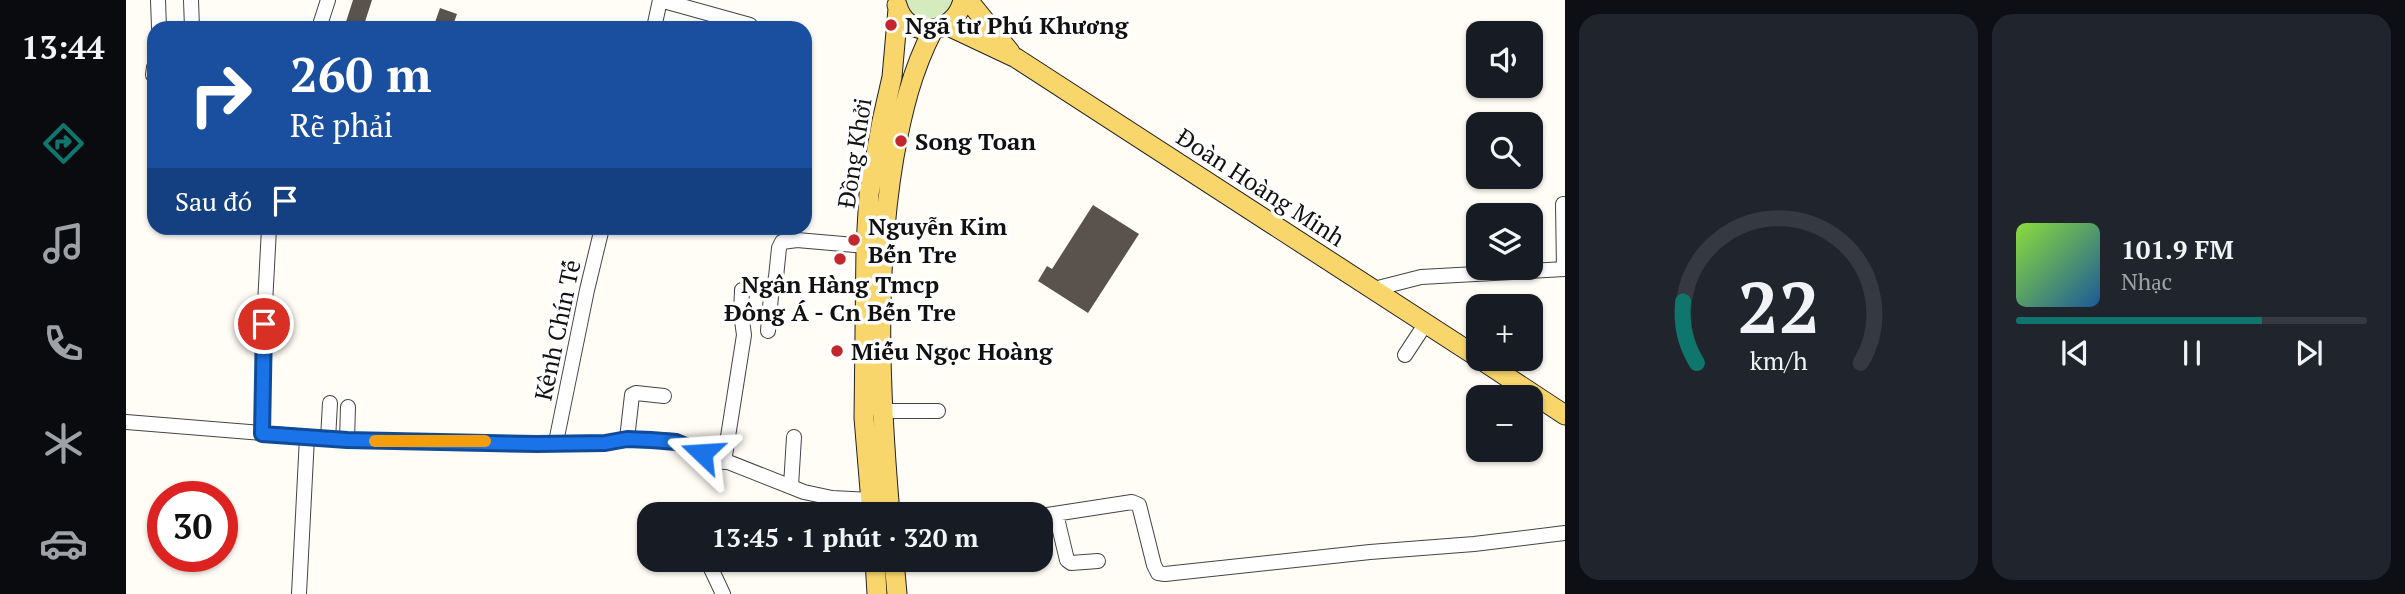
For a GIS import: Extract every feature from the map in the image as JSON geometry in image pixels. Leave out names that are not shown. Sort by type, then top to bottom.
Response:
[{"type":"main road","name":"Đồng Khởi","points":[[888,502],[876,416],[866,246],[869,194],[891,123],[922,51],[940,28],[960,11],[965,0]]},
{"type":"main road","name":"Đoàn Hoàng Minh","points":[[965,0],[1016,58]]},
{"type":"main road","name":"Đồng Khởi","points":[[871,502],[897,5]]},
{"type":"main road","name":"Đoàn Hoàng Minh","points":[[897,5],[909,23],[925,30],[940,28],[1016,58],[1466,349]]},
{"type":"main road","name":"Đoàn Hoàng Minh","points":[[1499,371],[1565,415]]},
{"type":"main road","points":[[876,572],[877,594]]},
{"type":"main road","points":[[895,572],[897,594]]},
{"type":"street","points":[[158,0],[159,21]]},
{"type":"street","points":[[191,0],[192,21]]},
{"type":"street","points":[[321,21],[328,0]]},
{"type":"street","points":[[656,21],[660,0],[736,21]]},
{"type":"street","points":[[1374,289],[1421,277],[1564,269],[1563,204]]},
{"type":"street","points":[[262,434],[269,235]]},
{"type":"street","name":"Kênh Chín Tế","points":[[556,442],[600,235]]},
{"type":"street","points":[[768,331],[771,296],[782,242],[797,240],[866,246]]},
{"type":"street","points":[[724,462],[744,335],[742,290]]},
{"type":"street","points":[[1405,355],[1426,323]]},
{"type":"street","points":[[627,439],[632,395],[636,393],[664,396]]},
{"type":"street","points":[[328,439],[330,403]]},
{"type":"street","points":[[347,440],[348,407]]},
{"type":"street","points":[[876,416],[938,411]]},
{"type":"street","points":[[126,422],[347,440],[537,444],[605,443],[627,439],[676,442],[819,496],[847,502]]},
{"type":"street","points":[[299,594],[307,437]]},
{"type":"street","points":[[791,486],[794,437]]},
{"type":"street","points":[[1053,514],[1132,502],[1139,505],[1158,573],[1565,533]]},
{"type":"street","points":[[1053,525],[1067,560],[1071,563],[1098,561]]},
{"type":"street","points":[[713,572],[723,594]]},
{"type":"green space","points":[[905,0],[955,0],[945,14],[930,20],[915,15]]},
{"type":"building","points":[[353,0],[372,0],[365,21],[346,21]]},
{"type":"building","points":[[440,8],[457,14],[454,21],[435,21]]},
{"type":"building","points":[[1093,205],[1139,234],[1088,313],[1038,281],[1047,266],[1052,269]]},
{"type":"slow traffic","points":[[375,441],[485,441]]},
{"type":"place","name":"Ngã tư Phú Khương","points":[[891,25]]},
{"type":"place","name":"Song Toan","points":[[901,141]]},
{"type":"place","name":"Nguyễn Kim Bến Tre","points":[[854,240]]},
{"type":"place","name":"Ngân Hàng Tmcp Đông Á - Cn Bến Tre","points":[[840,259]]},
{"type":"place","name":"Miếu Ngọc Hoàng","points":[[837,351]]},
{"type":"route","points":[[264,324],[262,434],[347,440],[537,444],[651,440],[684,444],[702,453]]}]
